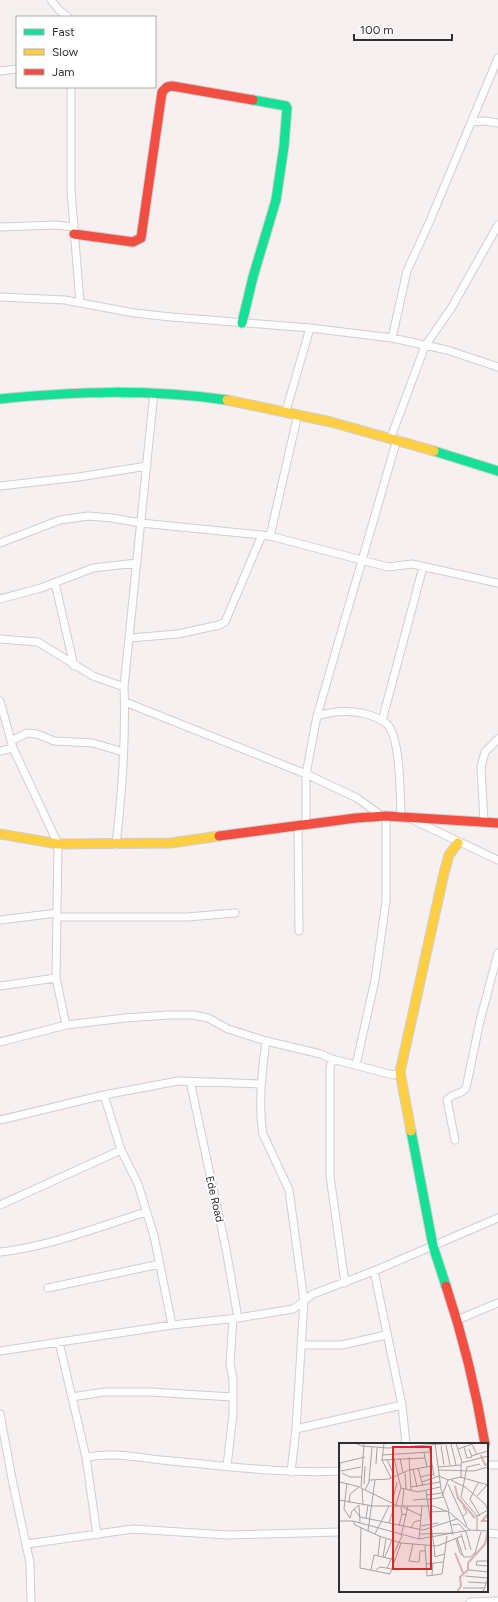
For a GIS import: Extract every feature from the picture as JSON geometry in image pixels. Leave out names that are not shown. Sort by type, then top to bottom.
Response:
[{"type":"street","points":[[51,0],[59,10],[67,16]]},
{"type":"street","points":[[392,338],[407,270],[472,122],[498,58]]},
{"type":"street","points":[[0,71],[16,69]]},
{"type":"street","points":[[0,227],[55,225],[133,242],[139,240],[162,92],[167,87],[172,86],[286,106],[284,146],[276,200],[253,277],[242,323]]},
{"type":"street","points":[[71,88],[71,156],[74,230],[80,302]]},
{"type":"street","points":[[472,122],[485,121],[498,123]]},
{"type":"street","points":[[299,931],[302,826],[306,774],[317,716],[394,438],[425,346],[452,307],[498,225]]},
{"type":"street","points":[[0,297],[65,300],[134,313],[310,328],[392,338],[447,350],[498,367]]},
{"type":"street","points":[[286,411],[310,328]]},
{"type":"street","points":[[116,845],[123,752],[125,702],[124,687],[154,392]]},
{"type":"street","points":[[0,399],[47,394],[154,392],[233,402],[286,411],[394,438],[469,464],[498,471]]},
{"type":"street","points":[[270,536],[298,414]]},
{"type":"street","points":[[0,486],[79,477],[147,466]]},
{"type":"street","points":[[0,542],[60,520],[88,516],[270,536],[388,567],[412,564],[498,583]]},
{"type":"street","points":[[130,638],[178,634],[219,625],[225,622],[262,535]]},
{"type":"street","points":[[0,599],[55,583],[93,568],[137,563]]},
{"type":"street","points":[[382,721],[423,567]]},
{"type":"street","points":[[55,583],[74,666]]},
{"type":"street","points":[[0,639],[38,642],[74,666],[93,676],[124,687]]},
{"type":"street","points":[[0,701],[12,744],[58,844],[56,978],[66,1025]]},
{"type":"street","points":[[125,702],[306,774],[357,798],[384,816]]},
{"type":"street","points":[[317,716],[331,711],[356,712],[370,715],[388,725],[394,735],[398,754],[403,817]]},
{"type":"street","points":[[0,752],[27,733],[37,734],[54,741],[93,743],[123,752]]},
{"type":"street","points":[[484,822],[481,767],[486,752],[498,739]]},
{"type":"street","points":[[356,1065],[375,980],[386,901],[384,816]]},
{"type":"street","points":[[0,834],[58,844],[116,845],[171,843],[384,816],[498,823]]},
{"type":"street","points":[[403,817],[498,860]]},
{"type":"street","points":[[458,843],[449,855],[444,873],[400,1072],[433,1246],[457,1320],[478,1402],[485,1443]]},
{"type":"street","points":[[0,920],[57,915],[187,917],[235,913]]},
{"type":"street","points":[[455,1140],[447,1100],[450,1097],[463,1093],[466,1088],[480,1021],[498,952]]},
{"type":"street","points":[[0,986],[56,978]]},
{"type":"street","points":[[0,1042],[66,1025],[132,1017],[193,1015],[208,1018],[228,1029],[266,1041],[320,1054],[332,1059],[393,1075],[400,1072]]},
{"type":"street","points":[[266,1041],[261,1084],[263,1134],[289,1190],[304,1301],[296,1429],[291,1472]]},
{"type":"street","points":[[332,1059],[330,1068],[330,1176],[345,1282]]},
{"type":"street","points":[[0,1120],[104,1095],[178,1081],[261,1084]]},
{"type":"street","name":"Ede Road","points":[[190,1081],[226,1249],[236,1318],[230,1364],[234,1379],[231,1437],[227,1466]]},
{"type":"street","points":[[104,1095],[121,1150],[138,1184],[154,1236],[172,1325]]},
{"type":"street","points":[[0,1205],[121,1150]]},
{"type":"street","points":[[0,1252],[27,1249],[48,1244],[146,1212]]},
{"type":"street","points":[[0,1351],[172,1325],[293,1310],[313,1294],[374,1271],[498,1218]]},
{"type":"street","points":[[48,1288],[160,1264]]},
{"type":"street","points":[[374,1271],[386,1335],[402,1405],[406,1443]]},
{"type":"street","points":[[457,1320],[498,1303]]},
{"type":"street","points":[[302,1345],[342,1344],[386,1335]]},
{"type":"street","points":[[58,1342],[86,1457],[97,1535]]},
{"type":"street","points":[[72,1397],[104,1392],[151,1392],[232,1397]]},
{"type":"street","points":[[296,1429],[402,1405]]},
{"type":"street","points":[[0,1414],[12,1484],[27,1544],[30,1563],[31,1602]]},
{"type":"street","points":[[86,1457],[106,1454],[127,1454],[160,1460],[291,1472],[339,1471]]},
{"type":"street","points":[[488,1462],[498,1465]]},
{"type":"street","points":[[27,1544],[133,1529],[227,1535],[339,1532]]},
{"type":"street","points":[[470,1602],[498,1601]]},
{"type":"traffic: fast","points":[[242,323],[253,277],[276,200],[284,146],[287,108],[286,106],[253,100]]},
{"type":"traffic: fast","points":[[0,399],[58,394],[114,392],[198,396],[227,400]]},
{"type":"traffic: fast","points":[[434,451],[498,471]]},
{"type":"traffic: fast","points":[[411,1131],[433,1246],[446,1286]]},
{"type":"traffic: slow","points":[[227,400],[331,422],[434,451]]},
{"type":"traffic: slow","points":[[0,834],[58,844],[171,843],[219,836]]},
{"type":"traffic: slow","points":[[411,1131],[400,1072],[444,873],[449,855],[458,843]]},
{"type":"traffic: jam","points":[[74,234],[133,242],[141,238],[162,92],[167,87],[172,86],[253,100]]},
{"type":"traffic: jam","points":[[219,836],[356,818],[386,816],[498,823]]},
{"type":"traffic: jam","points":[[446,1286],[458,1325],[478,1404],[485,1443]]}]
